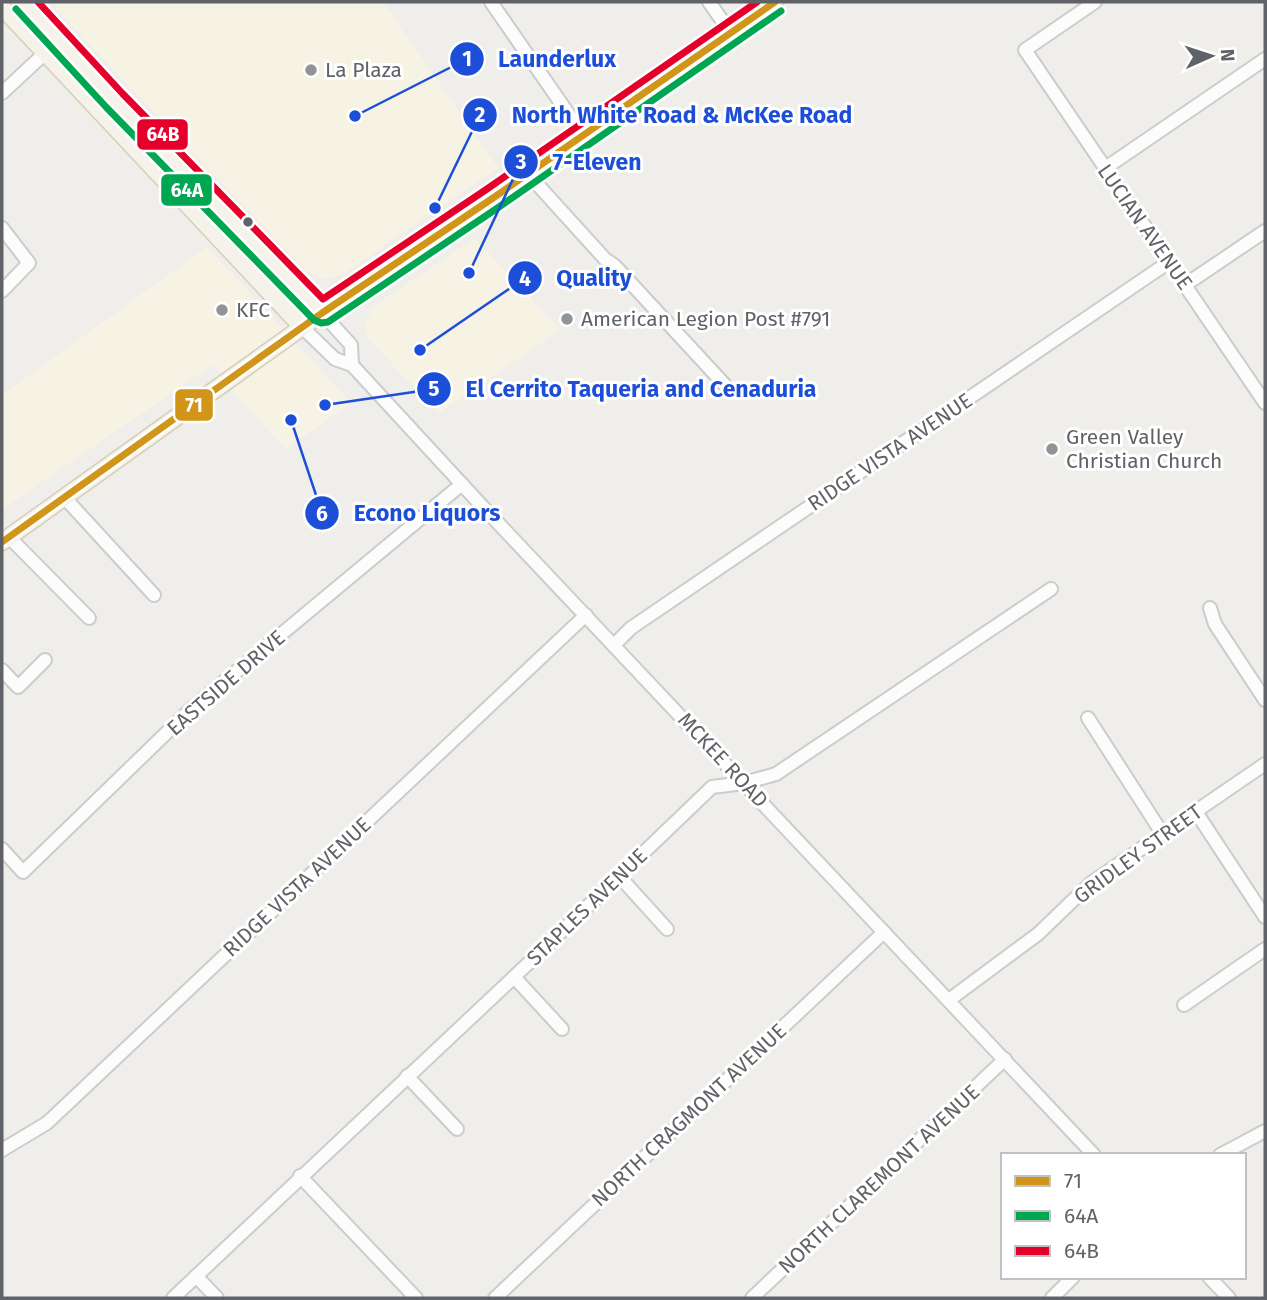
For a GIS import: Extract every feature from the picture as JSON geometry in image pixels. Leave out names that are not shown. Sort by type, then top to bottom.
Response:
[{"type":"main road","name":"MCKEE ROAD","points":[[24,2],[58,41],[322,313]]},
{"type":"main road","points":[[5,540],[322,313],[775,2]]},
{"type":"main road","name":"MCKEE ROAD","points":[[5,5],[45,54],[302,327]]},
{"type":"street","points":[[491,2],[583,135]]},
{"type":"street","points":[[709,2],[731,33]]},
{"type":"street","name":"LUCIAN AVENUE","points":[[1095,2],[1025,50],[1265,403]]},
{"type":"street","points":[[2,93],[58,41]]},
{"type":"street","points":[[1104,169],[1265,59]]},
{"type":"street","points":[[527,173],[724,384]]},
{"type":"street","points":[[2,228],[29,263],[2,291]]},
{"type":"street","points":[[1185,285],[1265,231]]},
{"type":"street","name":"RIDGE VISTA AVENUE","points":[[614,645],[631,628],[1169,262]]},
{"type":"street","name":"MCKEE ROAD","points":[[322,313],[351,345],[352,365]]},
{"type":"street","name":"MCKEE ROAD","points":[[302,327],[335,359],[352,365],[1092,1153]]},
{"type":"street","name":"EASTSIDE DRIVE","points":[[2,849],[23,872],[190,710],[462,484]]},
{"type":"street","points":[[64,497],[154,595]]},
{"type":"street","points":[[5,540],[89,618]]},
{"type":"street","name":"STAPLES AVENUE","points":[[173,1298],[712,787],[776,775],[1051,589]]},
{"type":"street","points":[[1210,608],[1215,624],[1265,700]]},
{"type":"street","name":"RIDGE VISTA AVENUE","points":[[2,1150],[47,1123],[586,615]]},
{"type":"street","points":[[2,670],[18,687],[45,660]]},
{"type":"street","points":[[1088,718],[1162,833]]},
{"type":"street","name":"GRIDLEY STREET","points":[[949,1000],[1038,934],[1091,883],[1265,764]]},
{"type":"street","points":[[1196,812],[1265,917]]},
{"type":"street","points":[[619,876],[667,929]]},
{"type":"street","name":"NORTH CRAGMONT AVENUE","points":[[495,1298],[884,932]]},
{"type":"street","points":[[1184,1005],[1265,949]]},
{"type":"street","points":[[514,977],[562,1029]]},
{"type":"street","name":"NORTH CLAREMONT AVENUE","points":[[752,1298],[1005,1059]]},
{"type":"street","points":[[407,1076],[457,1129]]},
{"type":"street","points":[[1224,1153],[1265,1131]]},
{"type":"street","points":[[300,1176],[416,1298]]},
{"type":"street","points":[[196,1276],[217,1298]]},
{"type":"street","points":[[1052,1298],[1071,1279]]},
{"type":"street","points":[[1211,1279],[1229,1298]]},
{"type":"shaded area","points":[[54,2],[383,2],[498,168],[344,273],[334,278],[318,278],[306,270],[207,168],[56,9]]},
{"type":"shaded area","points":[[475,238],[560,330],[439,413],[370,341],[365,332],[365,323],[374,306]]},
{"type":"shaded area","points":[[207,247],[351,403],[286,449],[240,400],[214,364],[2,509],[2,395]]},
{"type":"transit line","name":"64B","points":[[38,2],[122,93],[323,299],[757,2]]},
{"type":"transit line","name":"71","points":[[2,542],[322,313],[775,2]]},
{"type":"transit line","name":"64A","points":[[16,9],[106,107],[314,320],[321,323],[328,322],[499,207],[781,11]]},
{"type":"place","name":"La Plaza","points":[[311,70]]},
{"type":"place","name":"Launderlux","points":[[355,116]]},
{"type":"place","name":"North White Road & McKee Road","points":[[435,208]]},
{"type":"place","name":"7-Eleven","points":[[469,273]]},
{"type":"place","name":"KFC","points":[[222,310]]},
{"type":"place","name":"American Legion Post #791","points":[[567,319]]},
{"type":"place","name":"Quality","points":[[420,350]]},
{"type":"place","name":"El Cerrito Taqueria and Cenaduria","points":[[325,405]]},
{"type":"place","name":"Econo Liquors","points":[[291,420]]},
{"type":"place","name":"Green Valley Christian Church","points":[[1052,449]]}]
